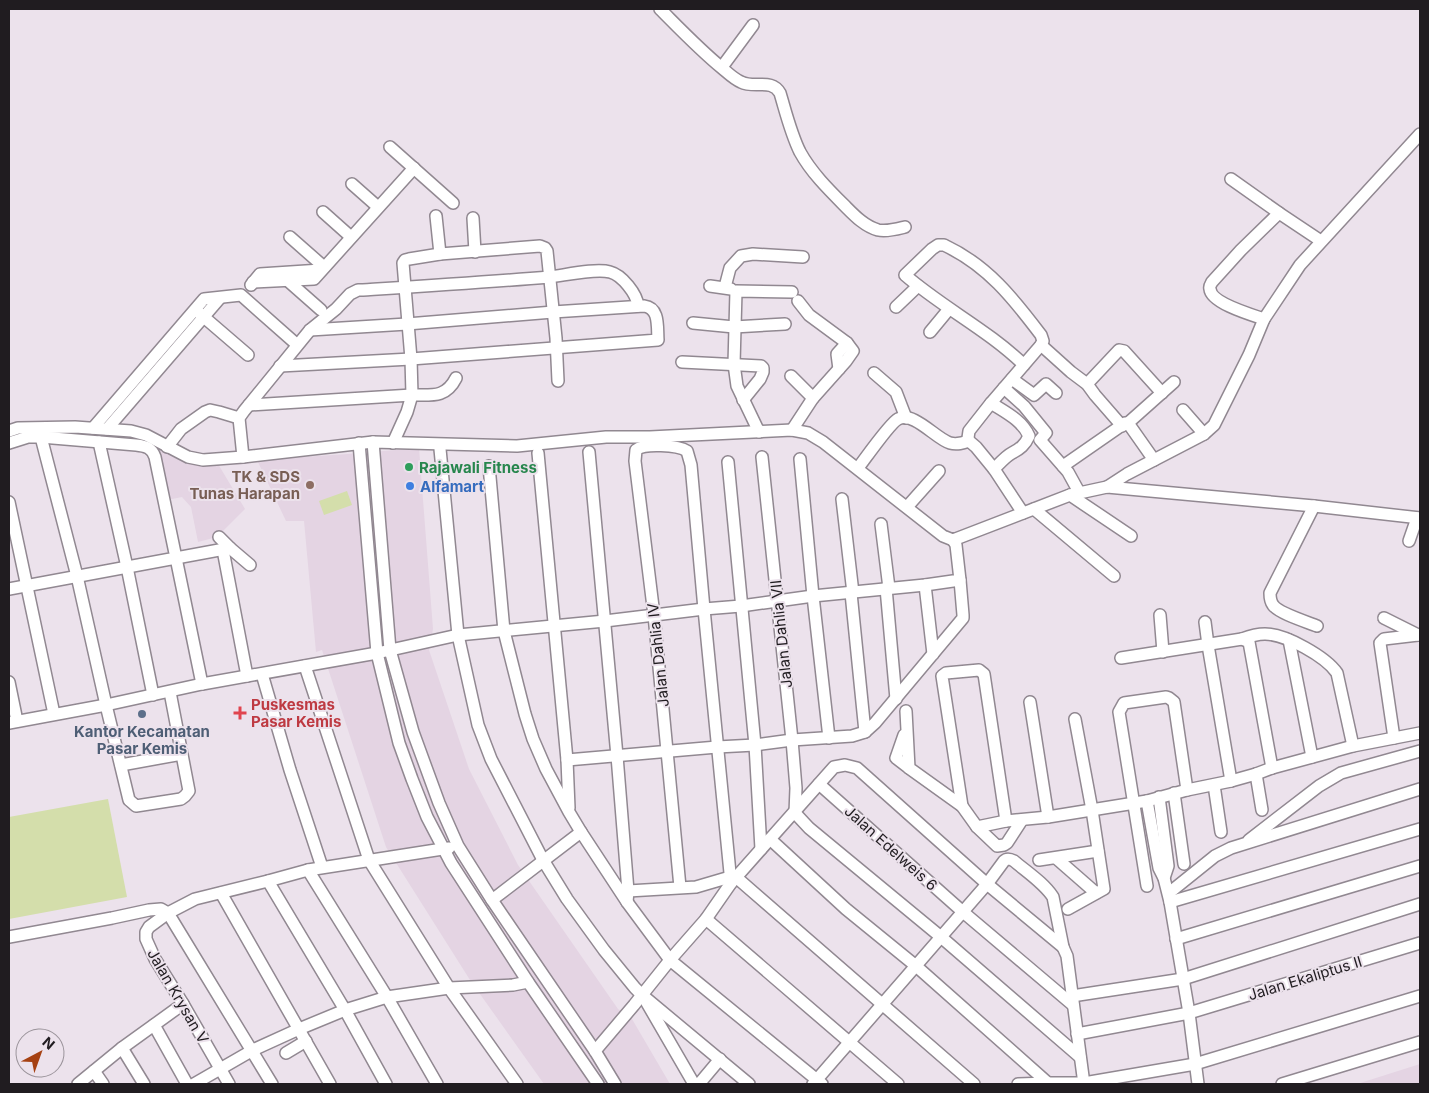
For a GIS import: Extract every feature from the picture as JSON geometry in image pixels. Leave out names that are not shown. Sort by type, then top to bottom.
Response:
[{"type":"street","points":[[660,9],[703,52],[743,83],[770,85],[777,89],[794,136],[808,164],[824,185],[856,218],[878,230],[885,231],[905,227]]},
{"type":"street","points":[[722,67],[754,25]]},
{"type":"street","points":[[1107,486],[1204,434],[1214,425],[1249,355],[1264,319],[1300,265],[1420,134]]},
{"type":"street","points":[[390,147],[453,203]]},
{"type":"street","points":[[253,282],[314,279],[414,168]]},
{"type":"street","points":[[1231,179],[1321,241]]},
{"type":"street","points":[[352,184],[378,208]]},
{"type":"street","points":[[323,212],[351,237]]},
{"type":"street","points":[[1264,319],[1238,311],[1213,296],[1209,286],[1278,213]]},
{"type":"street","points":[[436,216],[440,254]]},
{"type":"street","points":[[473,218],[475,252]]},
{"type":"street","points":[[290,237],[323,269]]},
{"type":"street","points":[[1024,365],[1002,345],[905,275],[935,246],[944,245],[978,266],[1002,286],[1041,335],[1043,341],[1041,346],[991,403],[969,431],[968,438],[1029,511],[1114,576]]},
{"type":"street","points":[[393,443],[407,412],[412,395],[403,263],[409,258],[543,247],[547,251],[550,276],[557,348],[558,381]]},
{"type":"street","points":[[758,432],[737,386],[734,364],[734,327],[730,268],[741,256],[753,254],[803,256]]},
{"type":"street","points":[[93,428],[199,313],[220,298],[241,295],[260,274],[323,269]]},
{"type":"street","points":[[244,457],[239,418],[310,330],[353,292],[601,271],[614,273],[628,286],[638,300],[638,306]]},
{"type":"street","points":[[287,280],[321,310]]},
{"type":"street","points":[[710,286],[795,296],[809,316],[847,343],[852,349],[853,353],[813,398],[792,430]]},
{"type":"street","points":[[896,307],[918,286]]},
{"type":"street","points":[[241,295],[294,342]]},
{"type":"street","points":[[280,366],[411,359],[658,340],[654,311],[649,306],[310,330]]},
{"type":"street","points":[[930,332],[950,309]]},
{"type":"street","points":[[199,313],[248,355]]},
{"type":"street","points":[[107,429],[199,313]]},
{"type":"street","points":[[693,324],[734,327],[785,324]]},
{"type":"street","points":[[1041,346],[1087,384],[1154,460]]},
{"type":"street","points":[[1087,384],[1121,350],[1162,393]]},
{"type":"street","points":[[682,362],[759,365],[763,368],[762,376],[743,400]]},
{"type":"street","points":[[874,373],[896,392],[906,418]]},
{"type":"street","points":[[791,376],[813,398]]},
{"type":"street","points":[[249,405],[438,394],[445,392],[452,386],[456,378]]},
{"type":"street","points":[[1012,379],[1034,395]]},
{"type":"street","points":[[1063,466],[1125,425],[1174,382]]},
{"type":"street","points":[[1024,406],[1046,384],[1056,393]]},
{"type":"street","points":[[1004,388],[1024,406],[1046,433],[1040,440],[1068,472],[1074,493],[1131,536]]},
{"type":"street","points":[[991,403],[1012,416],[1029,436],[1018,451],[1012,453],[994,469]]},
{"type":"street","points":[[167,447],[181,429],[205,412],[210,410],[239,418]]},
{"type":"street","points":[[1183,410],[1204,434]]},
{"type":"street","points":[[858,468],[891,425],[898,419],[906,418],[918,422],[951,444],[961,444],[969,441]]},
{"type":"street","points":[[9,431],[18,428],[75,427],[139,432],[188,457],[203,460],[373,442],[517,446],[606,437],[650,437],[792,430],[808,433],[823,442],[955,545],[963,618],[876,723],[865,732],[852,736],[567,760]]},
{"type":"street","points":[[9,443],[28,437],[73,438],[142,445],[154,453],[202,684]]},
{"type":"street","points":[[41,437],[129,800],[136,806],[179,800],[189,790],[170,692]]},
{"type":"street","points":[[99,442],[153,695]]},
{"type":"street","points":[[373,442],[390,650],[412,732],[439,803],[458,846],[615,1084]]},
{"type":"street","points":[[359,443],[377,653],[398,742],[424,810],[451,863],[528,982],[598,1084]]},
{"type":"street","name":"Jalan Dahlia IV","points":[[680,887],[654,615],[635,462],[636,450],[640,446],[681,448],[687,451],[691,465],[704,609]]},
{"type":"street","points":[[440,449],[458,635],[478,726],[491,760],[543,860],[604,950],[642,995],[749,1084]]},
{"type":"street","points":[[589,452],[628,896]]},
{"type":"street","points":[[538,453],[567,760],[569,812]]},
{"type":"street","name":"Jalan Dahlia VII","points":[[762,457],[792,740],[796,788],[795,812]]},
{"type":"street","points":[[800,459],[828,738]]},
{"type":"street","points":[[728,462],[755,745],[760,849]]},
{"type":"street","points":[[489,466],[504,631],[533,739],[546,769],[581,832],[628,896],[670,960],[817,1083],[882,1004],[987,884],[1006,859],[1014,861],[1050,892],[1053,897],[1063,947],[1067,956],[1084,1084]]},
{"type":"street","points":[[907,507],[939,471]]},
{"type":"street","points":[[955,545],[1029,511],[1074,493],[1107,486],[1419,518],[1409,541]]},
{"type":"street","points":[[842,499],[865,732]]},
{"type":"street","points":[[9,502],[54,714]]},
{"type":"street","points":[[1314,506],[1270,593],[1270,599],[1272,605],[1278,610],[1317,626]]},
{"type":"street","points":[[881,524],[896,698]]},
{"type":"street","points":[[219,537],[227,549],[250,565]]},
{"type":"street","points":[[9,589],[227,549]]},
{"type":"street","points":[[227,549],[247,676]]},
{"type":"street","points":[[9,682],[13,722],[106,705],[202,684],[377,653],[458,635],[605,621],[960,580]]},
{"type":"street","points":[[925,585],[932,654]]},
{"type":"street","points":[[704,609],[717,746],[733,879],[974,1084]]},
{"type":"street","points":[[1160,615],[1163,652]]},
{"type":"street","points":[[1384,618],[1419,640]]},
{"type":"street","points":[[1205,622],[1231,781]]},
{"type":"street","points":[[1121,658],[1208,645],[1254,635],[1266,634],[1289,640],[1323,658],[1337,673],[1353,746]]},
{"type":"street","points":[[1242,639],[1250,644],[1272,768]]},
{"type":"street","points":[[1394,738],[1380,643],[1384,639],[1419,640]]},
{"type":"street","points":[[1289,640],[1312,758]]},
{"type":"street","points":[[305,666],[370,860],[449,988],[517,1084]]},
{"type":"street","points":[[962,806],[942,676],[979,670],[984,674],[1006,821]]},
{"type":"street","points":[[262,674],[290,770],[322,867]]},
{"type":"street","points":[[1147,886],[1119,712],[1124,703],[1166,697],[1174,702],[1187,790]]},
{"type":"street","points":[[1030,702],[1048,817]]},
{"type":"street","points":[[906,711],[906,729],[896,758],[962,806],[977,827],[994,845],[1000,846],[1006,843],[1022,820]]},
{"type":"street","points":[[1068,908],[1104,890],[1092,810],[1074,719]]},
{"type":"street","points":[[977,827],[1006,821],[1048,817],[1146,801],[1231,781],[1353,746],[1420,733]]},
{"type":"street","points":[[1244,844],[1319,786],[1341,773],[1420,751]]},
{"type":"street","points":[[120,765],[182,754]]},
{"type":"street","points":[[588,1067],[642,995],[706,919],[733,879],[834,767],[844,765],[857,768],[987,884],[1063,947]]},
{"type":"street","points":[[1256,774],[1262,810]]},
{"type":"street","name":"Jalan Edelweis 6","points":[[818,784],[963,912],[1072,1001]]},
{"type":"street","points":[[1214,785],[1221,832]]},
{"type":"street","points":[[1170,897],[1215,856],[1231,848],[1420,789]]},
{"type":"street","points":[[1174,793],[1184,864]]},
{"type":"street","points":[[1159,797],[1159,868],[1170,897],[1189,1012],[1198,1084]]},
{"type":"street","points":[[1146,801],[1160,840]]},
{"type":"street","points":[[795,812],[809,828],[941,937],[1080,1057]]},
{"type":"street","points":[[1170,897],[1420,828]]},
{"type":"street","points":[[492,900],[581,832]]},
{"type":"street","points":[[770,839],[846,909],[916,966],[1048,1083]]},
{"type":"street","name":"Jalan Krysan V","points":[[229,1084],[155,958],[146,939],[146,932],[149,927],[168,913],[195,899],[322,867],[458,846]]},
{"type":"street","points":[[1039,860],[1098,851]]},
{"type":"street","points":[[1056,858],[1096,893]]},
{"type":"street","points":[[1176,939],[1420,866]]},
{"type":"street","points":[[308,870],[387,997],[437,1084]]},
{"type":"street","points":[[628,896],[680,887],[696,887],[733,879]]},
{"type":"street","points":[[268,881],[345,1010],[386,1084]]},
{"type":"street","points":[[221,893],[330,1084]]},
{"type":"street","points":[[1072,1001],[1183,978],[1420,904]]},
{"type":"street","points":[[9,937],[161,909],[168,913],[272,1084]]},
{"type":"street","points":[[706,919],[898,1084]]},
{"type":"street","name":"Jalan Ekaliptus II","points":[[1077,1034],[1189,1012],[1420,942]]},
{"type":"street","points":[[194,1084],[253,1050],[299,1028],[345,1010],[387,997],[449,988],[513,985],[528,982]]},
{"type":"street","points":[[642,995],[694,1084]]},
{"type":"street","points":[[1018,1084],[1084,1084],[1195,1064],[1420,996]]},
{"type":"street","points":[[78,1084],[122,1048],[183,1004]]},
{"type":"street","points":[[154,1025],[187,1084]]},
{"type":"street","points":[[286,1052],[306,1041]]},
{"type":"street","points":[[1282,1084],[1420,1042]]},
{"type":"street","points":[[122,1048],[144,1084]]},
{"type":"street","points":[[698,1084],[720,1059]]},
{"type":"street","points":[[94,1071],[103,1084]]},
{"type":"shaded area","points":[[159,447],[218,464],[245,509],[217,537],[198,542],[191,507],[182,497],[167,500]]},
{"type":"shaded area","points":[[419,448],[433,629],[429,650],[469,769],[518,865],[618,1009],[632,1019],[670,1084],[544,1084],[470,980],[386,847],[322,650],[316,652],[304,521],[286,521],[257,460]]},
{"type":"shaded area","points":[[1420,1064],[1420,1084],[1357,1084]]},
{"type":"green space","points":[[347,491],[352,505],[324,515],[319,501]]},
{"type":"green space","points":[[108,799],[127,897],[9,919],[9,817]]},
{"type":"place","name":"Rajawali Fitness","points":[[409,467]]},
{"type":"place","name":"TK & SDS Tunas Harapan","points":[[310,485]]},
{"type":"place","name":"Alfamart","points":[[410,486]]},
{"type":"place","name":"Puskesmas Pasar Kemis","points":[[240,713]]},
{"type":"place","name":"Kantor Kecamatan Pasar Kemis","points":[[142,714]]}]
